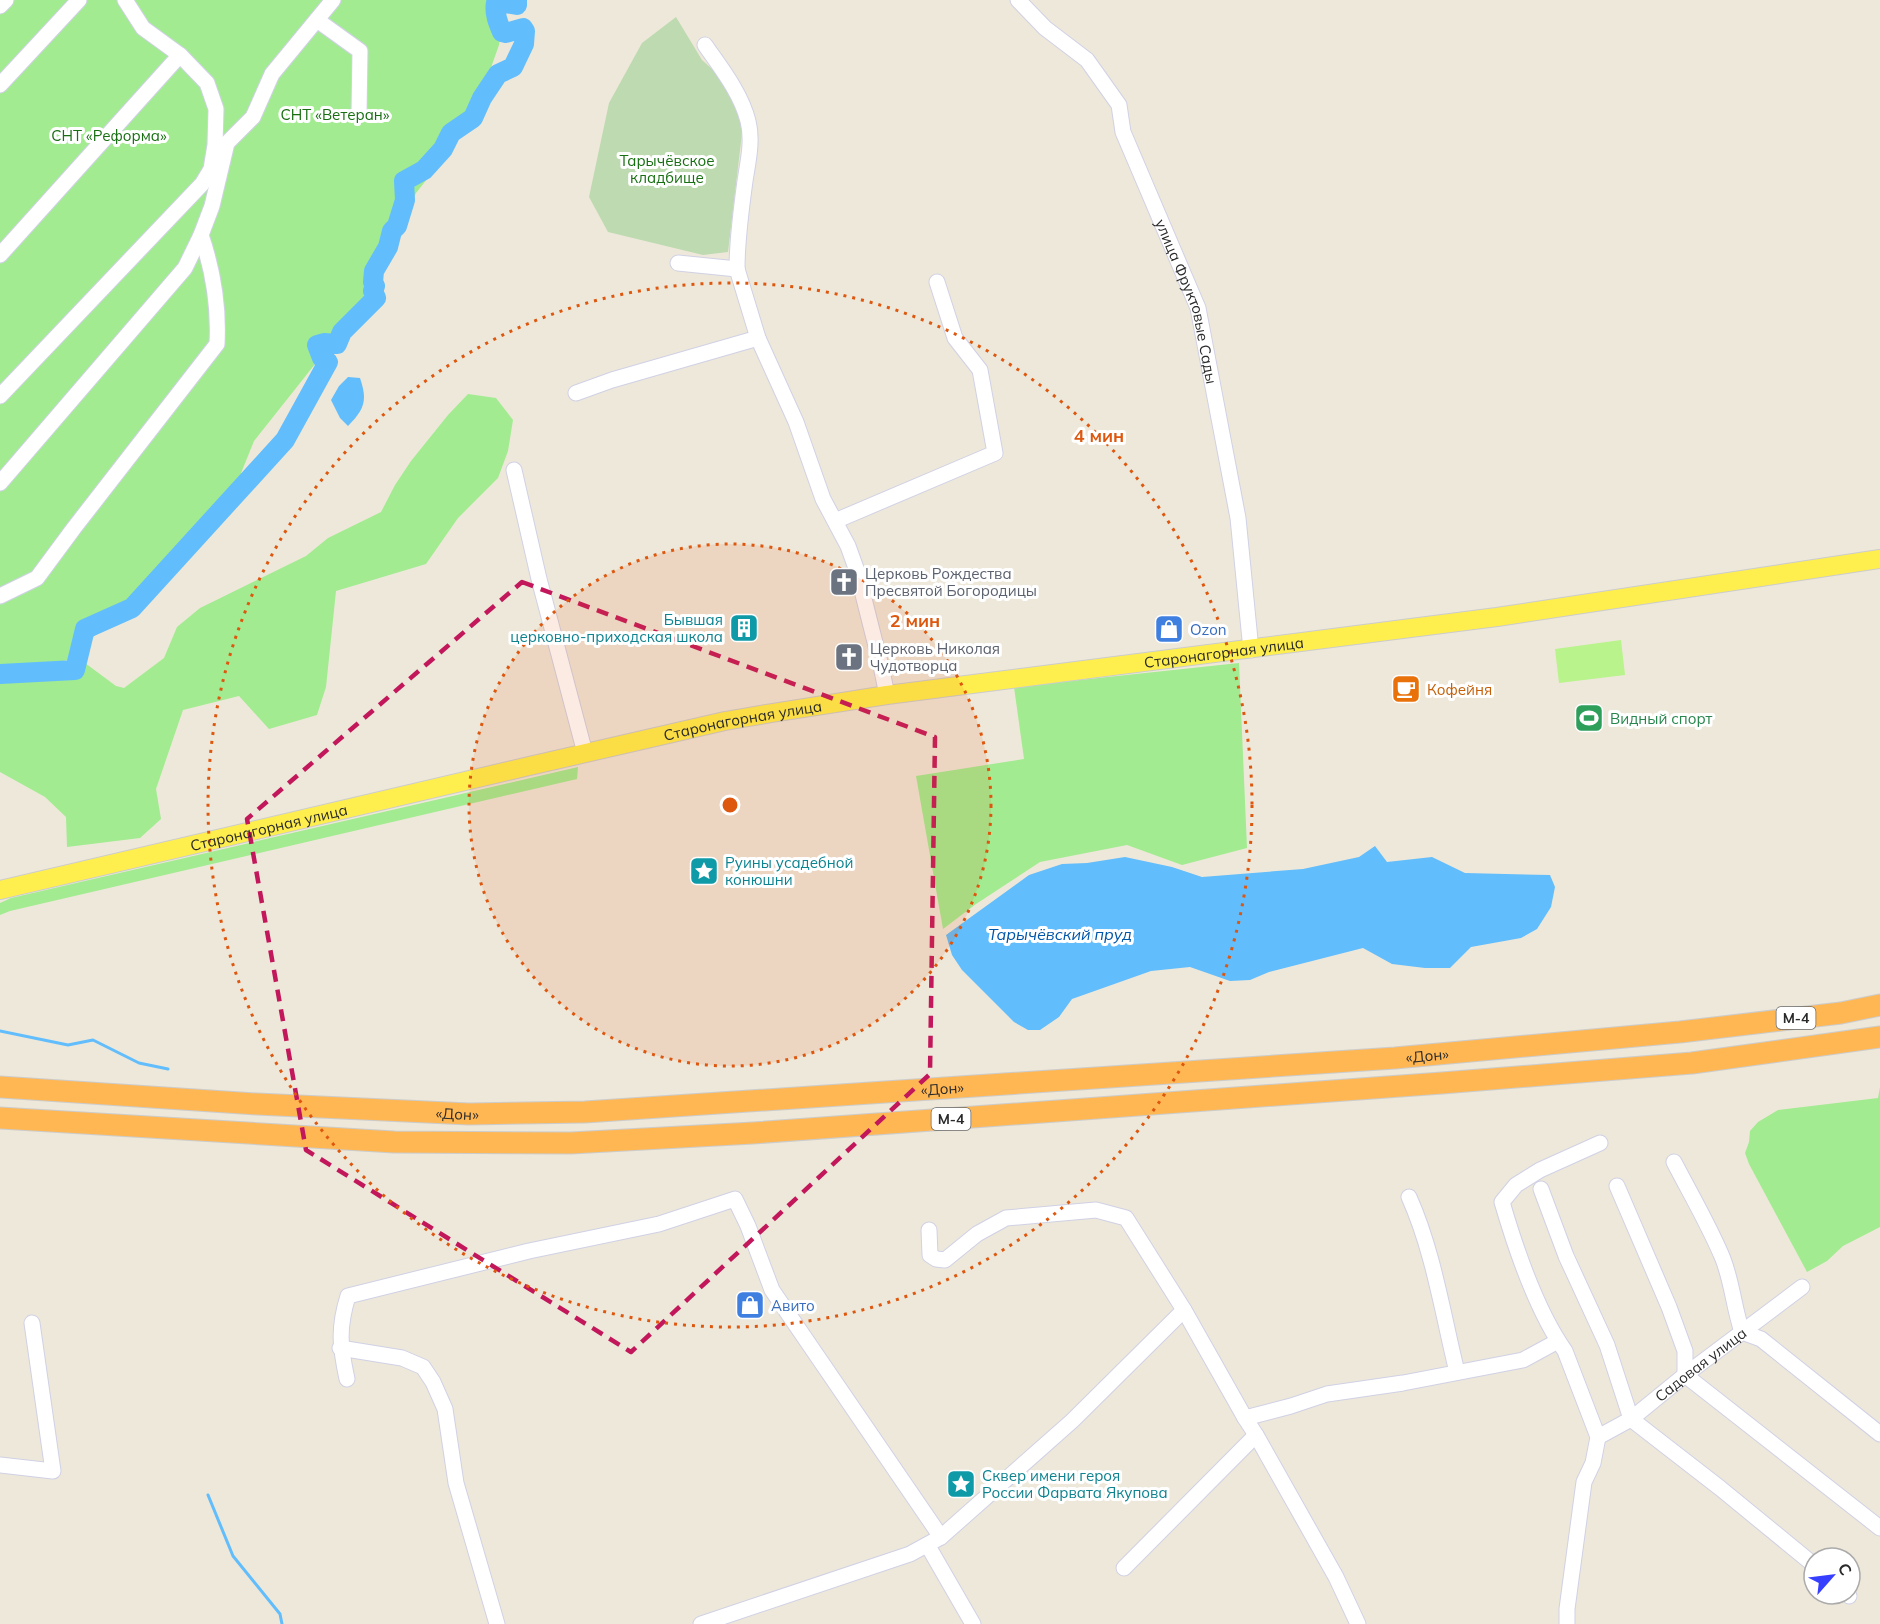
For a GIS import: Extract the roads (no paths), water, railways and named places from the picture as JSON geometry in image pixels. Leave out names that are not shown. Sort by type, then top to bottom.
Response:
[{"type":"highway","name":"«Дон»","points":[[0,1087],[257,1104],[457,1113],[585,1112],[1395,1058],[1680,1032],[1842,1013],[1880,1005]]},
{"type":"highway","name":"«Дон»","points":[[0,1118],[394,1142],[571,1143],[777,1131],[1657,1066],[1880,1037]]},
{"type":"main road","name":"Старонагорная улица","points":[[0,890],[725,721],[886,695],[1497,617],[1880,559]]},
{"type":"street","points":[[0,6],[6,0]]},
{"type":"street","points":[[0,85],[79,0]]},
{"type":"street","points":[[0,396],[202,184],[211,169],[216,109],[207,83],[180,55],[143,28],[125,0]]},
{"type":"street","points":[[0,483],[185,268],[212,206],[227,143],[253,117],[272,74],[333,0]]},
{"type":"street","name":"улица Фруктовые Сады","points":[[1018,0],[1045,28],[1087,60],[1119,105],[1123,132],[1198,308],[1238,518],[1251,650]]},
{"type":"street","points":[[316,20],[360,51],[359,114]]},
{"type":"street","points":[[705,45],[723,69],[748,122],[750,142],[737,242],[737,269],[758,338],[796,422],[823,499],[836,520],[857,571],[886,695]]},
{"type":"street","points":[[0,255],[180,55]]},
{"type":"street","points":[[0,596],[38,578],[217,344],[218,319],[210,261],[201,235]]},
{"type":"street","points":[[678,263],[737,269]]},
{"type":"street","points":[[836,520],[995,453],[980,370],[955,338],[937,282]]},
{"type":"street","points":[[576,393],[612,380],[758,338]]},
{"type":"street","points":[[514,470],[539,579],[585,753]]},
{"type":"street","points":[[1567,1624],[1584,1482],[1593,1463],[1598,1437],[1565,1351],[1558,1341],[1515,1248],[1502,1202],[1516,1185],[1540,1170],[1600,1143]]},
{"type":"street","points":[[1674,1162],[1722,1256],[1729,1274],[1736,1315],[1742,1332],[1761,1339],[1880,1434]]},
{"type":"street","points":[[1617,1186],[1669,1306],[1685,1351],[1685,1375],[1880,1528]]},
{"type":"street","points":[[1541,1189],[1566,1256],[1607,1345],[1632,1419],[1802,1555]]},
{"type":"street","points":[[1408,1197],[1416,1213],[1441,1299],[1456,1372]]},
{"type":"street","points":[[347,1379],[340,1348],[343,1313],[348,1296],[529,1251],[659,1224],[735,1199],[748,1226],[772,1290],[941,1537]]},
{"type":"street","points":[[929,1230],[930,1255],[936,1259],[945,1260],[977,1234],[1006,1218],[1096,1210],[1126,1218],[1184,1310],[1256,1435],[1336,1577],[1358,1624]]},
{"type":"street","name":"Садовая улица","points":[[1598,1437],[1632,1419],[1685,1375],[1802,1287]]},
{"type":"street","points":[[701,1624],[928,1546],[1072,1421],[1184,1310]]},
{"type":"street","points":[[0,1465],[53,1471],[32,1323]]},
{"type":"street","points":[[1245,1418],[1327,1394],[1523,1360],[1558,1341]]},
{"type":"street","points":[[340,1348],[402,1358],[423,1367],[433,1382],[445,1409],[456,1483],[497,1624]]},
{"type":"street","points":[[1124,1568],[1256,1435]]},
{"type":"street","points":[[928,1546],[974,1624]]},
{"type":"water","points":[[348,377],[360,378],[364,399],[361,410],[348,426],[340,418],[331,400],[339,386]]},
{"type":"water","name":"Тарычёвский пруд","points":[[1375,846],[1387,862],[1432,857],[1465,873],[1550,875],[1555,887],[1551,907],[1537,929],[1521,938],[1471,947],[1450,968],[1392,964],[1363,948],[1269,972],[1250,980],[1230,981],[1190,967],[1151,971],[1072,999],[1059,1017],[1040,1030],[1028,1030],[1014,1022],[962,970],[952,955],[946,935],[1029,875],[1062,864],[1125,857],[1172,867],[1202,877],[1303,869],[1359,857]]},
{"type":"waterway","points":[[0,674],[75,670],[85,629],[132,608],[285,440],[328,362],[322,358],[317,345],[337,344],[342,332],[376,298],[373,291],[374,271],[388,247],[392,231],[397,226],[405,200],[404,181],[424,170],[443,149],[451,133],[473,118],[482,98],[498,74],[513,67],[524,44],[525,31],[523,28],[502,32],[497,18],[496,3],[517,5],[517,0]]},
{"type":"waterway","points":[[0,1031],[68,1045],[93,1040],[139,1063],[168,1069]]},
{"type":"waterway","points":[[208,1495],[233,1556],[280,1614],[282,1624]]},
{"type":"place","name":"Церковь Рождества Пресвятой Богородицы","points":[[844,582]]},
{"type":"place","name":"Бывшая церковно-приходская школа","points":[[744,628]]},
{"type":"place","name":"Ozon","points":[[1169,629]]},
{"type":"place","name":"Церковь Николая Чудотворца","points":[[849,657]]},
{"type":"place","name":"Кофейня","points":[[1406,689]]},
{"type":"place","name":"Видный спорт","points":[[1589,718]]},
{"type":"place","name":"Руины усадебной конюшни","points":[[704,871]]},
{"type":"place","name":"Авито","points":[[750,1305]]},
{"type":"place","name":"Сквер имени героя России Фарвата Якупова","points":[[961,1484]]},
{"type":"park label","name":"СНТ «Ветеран»","points":[[335,114]]},
{"type":"park label","name":"СНТ «Реформа»","points":[[109,135]]},
{"type":"park label","name":"Тарычёвское кладбище","points":[[667,168]]}]
